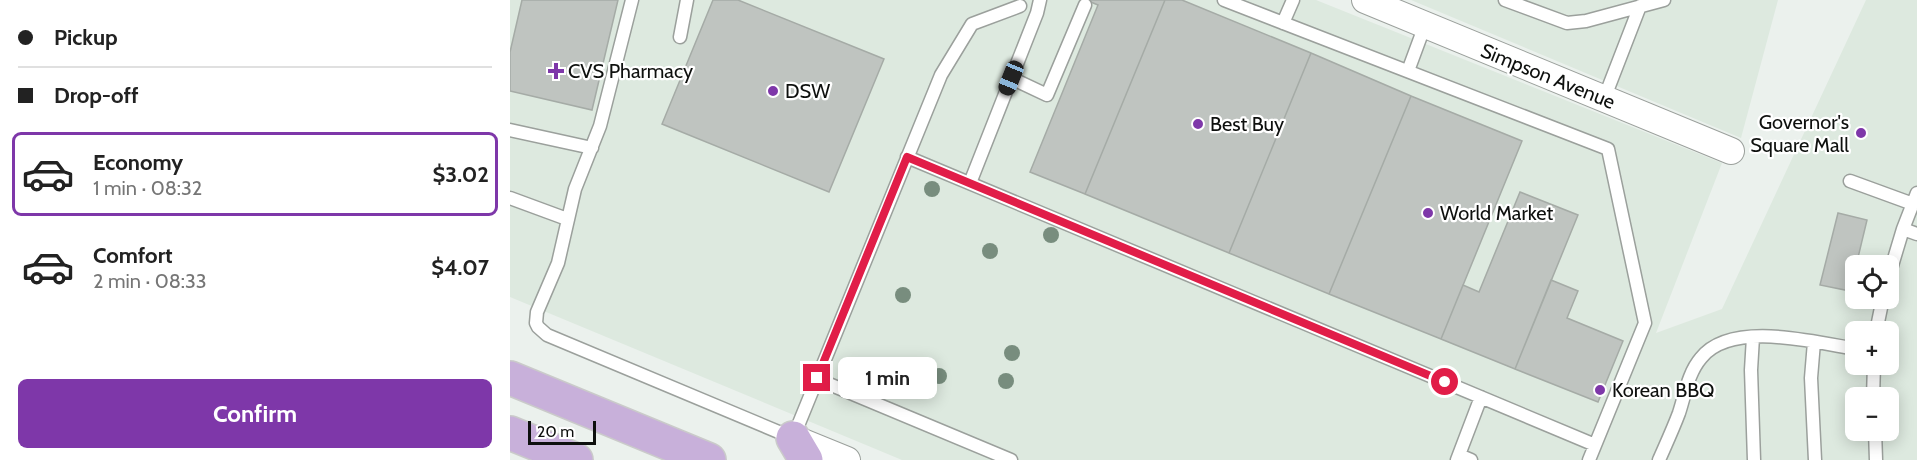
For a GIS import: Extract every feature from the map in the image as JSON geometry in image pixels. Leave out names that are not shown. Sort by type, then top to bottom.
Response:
[{"type":"main road","points":[[510,378],[709,460]]},
{"type":"main road","points":[[510,433],[565,458]]},
{"type":"street","name":"Simpson Avenue","points":[[1365,0],[1731,151]]},
{"type":"street","points":[[799,449],[847,460]]},
{"type":"lane","points":[[632,0],[600,126],[579,177],[558,263],[537,312],[536,322],[541,331],[799,449],[817,378],[941,75],[972,24],[1018,3],[1030,33]]},
{"type":"lane","points":[[680,37],[687,0]]},
{"type":"lane","points":[[970,183],[1030,33],[1040,0]]},
{"type":"lane","points":[[1224,0],[1608,149],[1645,323],[1589,460]]},
{"type":"lane","points":[[1283,23],[1293,0]]},
{"type":"lane","points":[[1505,0],[1566,23],[1586,21],[1664,0]]},
{"type":"lane","points":[[1011,78],[1047,95],[1085,5]]},
{"type":"lane","points":[[1604,99],[1640,6]]},
{"type":"lane","points":[[1408,71],[1425,25]]},
{"type":"lane","points":[[510,130],[592,148]]},
{"type":"lane","points":[[907,157],[1595,445]]},
{"type":"lane","points":[[1850,181],[1915,199],[1895,255]]},
{"type":"lane","points":[[510,198],[567,219]]},
{"type":"lane","points":[[1903,229],[1917,234]]},
{"type":"lane","points":[[1659,460],[1678,415],[1691,373],[1701,357],[1717,344],[1739,337],[1778,337],[1845,347]]},
{"type":"lane","points":[[1753,337],[1751,370],[1754,460]]},
{"type":"lane","points":[[1814,342],[1811,378],[1815,460]]},
{"type":"lane","points":[[817,378],[1011,460]]},
{"type":"lane","points":[[1471,460],[1458,458],[1481,397]]},
{"type":"lane","points":[[1875,441],[1876,460]]},
{"type":"shaded area","points":[[510,0],[1316,0],[1722,163],[1656,333],[1722,309],[1866,0],[1917,0],[1917,460],[902,460],[510,297]]},
{"type":"shaded area","points":[[1411,0],[1778,0],[1741,138]]},
{"type":"building","name":"CVS Pharmacy","points":[[522,0],[618,0],[592,110],[510,91],[510,52]]},
{"type":"building","name":"DSW","points":[[713,0],[738,0],[884,59],[829,192],[662,124]]},
{"type":"building","points":[[1086,0],[1165,0],[1085,194],[1030,172],[1098,5]]},
{"type":"building","name":"Best Buy","points":[[1165,0],[1182,0],[1311,53],[1229,253],[1085,194]]},
{"type":"building","points":[[1311,53],[1411,96],[1329,294],[1229,253]]},
{"type":"building","name":"World Market","points":[[1411,96],[1522,141],[1441,339],[1329,294]]},
{"type":"building","points":[[1520,192],[1578,215],[1515,369],[1441,339],[1463,285],[1479,292]]},
{"type":"building","points":[[1838,213],[1867,220],[1859,255],[1845,255],[1845,290],[1820,285]]},
{"type":"building","points":[[1551,280],[1578,291],[1567,318],[1623,341],[1598,402],[1515,369]]},
{"type":"place","name":"CVS Pharmacy","points":[[556,71]]},
{"type":"place","name":"DSW","points":[[773,91]]},
{"type":"place","name":"Best Buy","points":[[1198,124]]},
{"type":"place","name":"Governor's Square Mall","points":[[1861,133]]},
{"type":"place","name":"World Market","points":[[1428,213]]},
{"type":"place","name":"Korean BBQ","points":[[1600,390]]},
{"type":"route","points":[[817,378],[907,157],[1445,382]]}]
